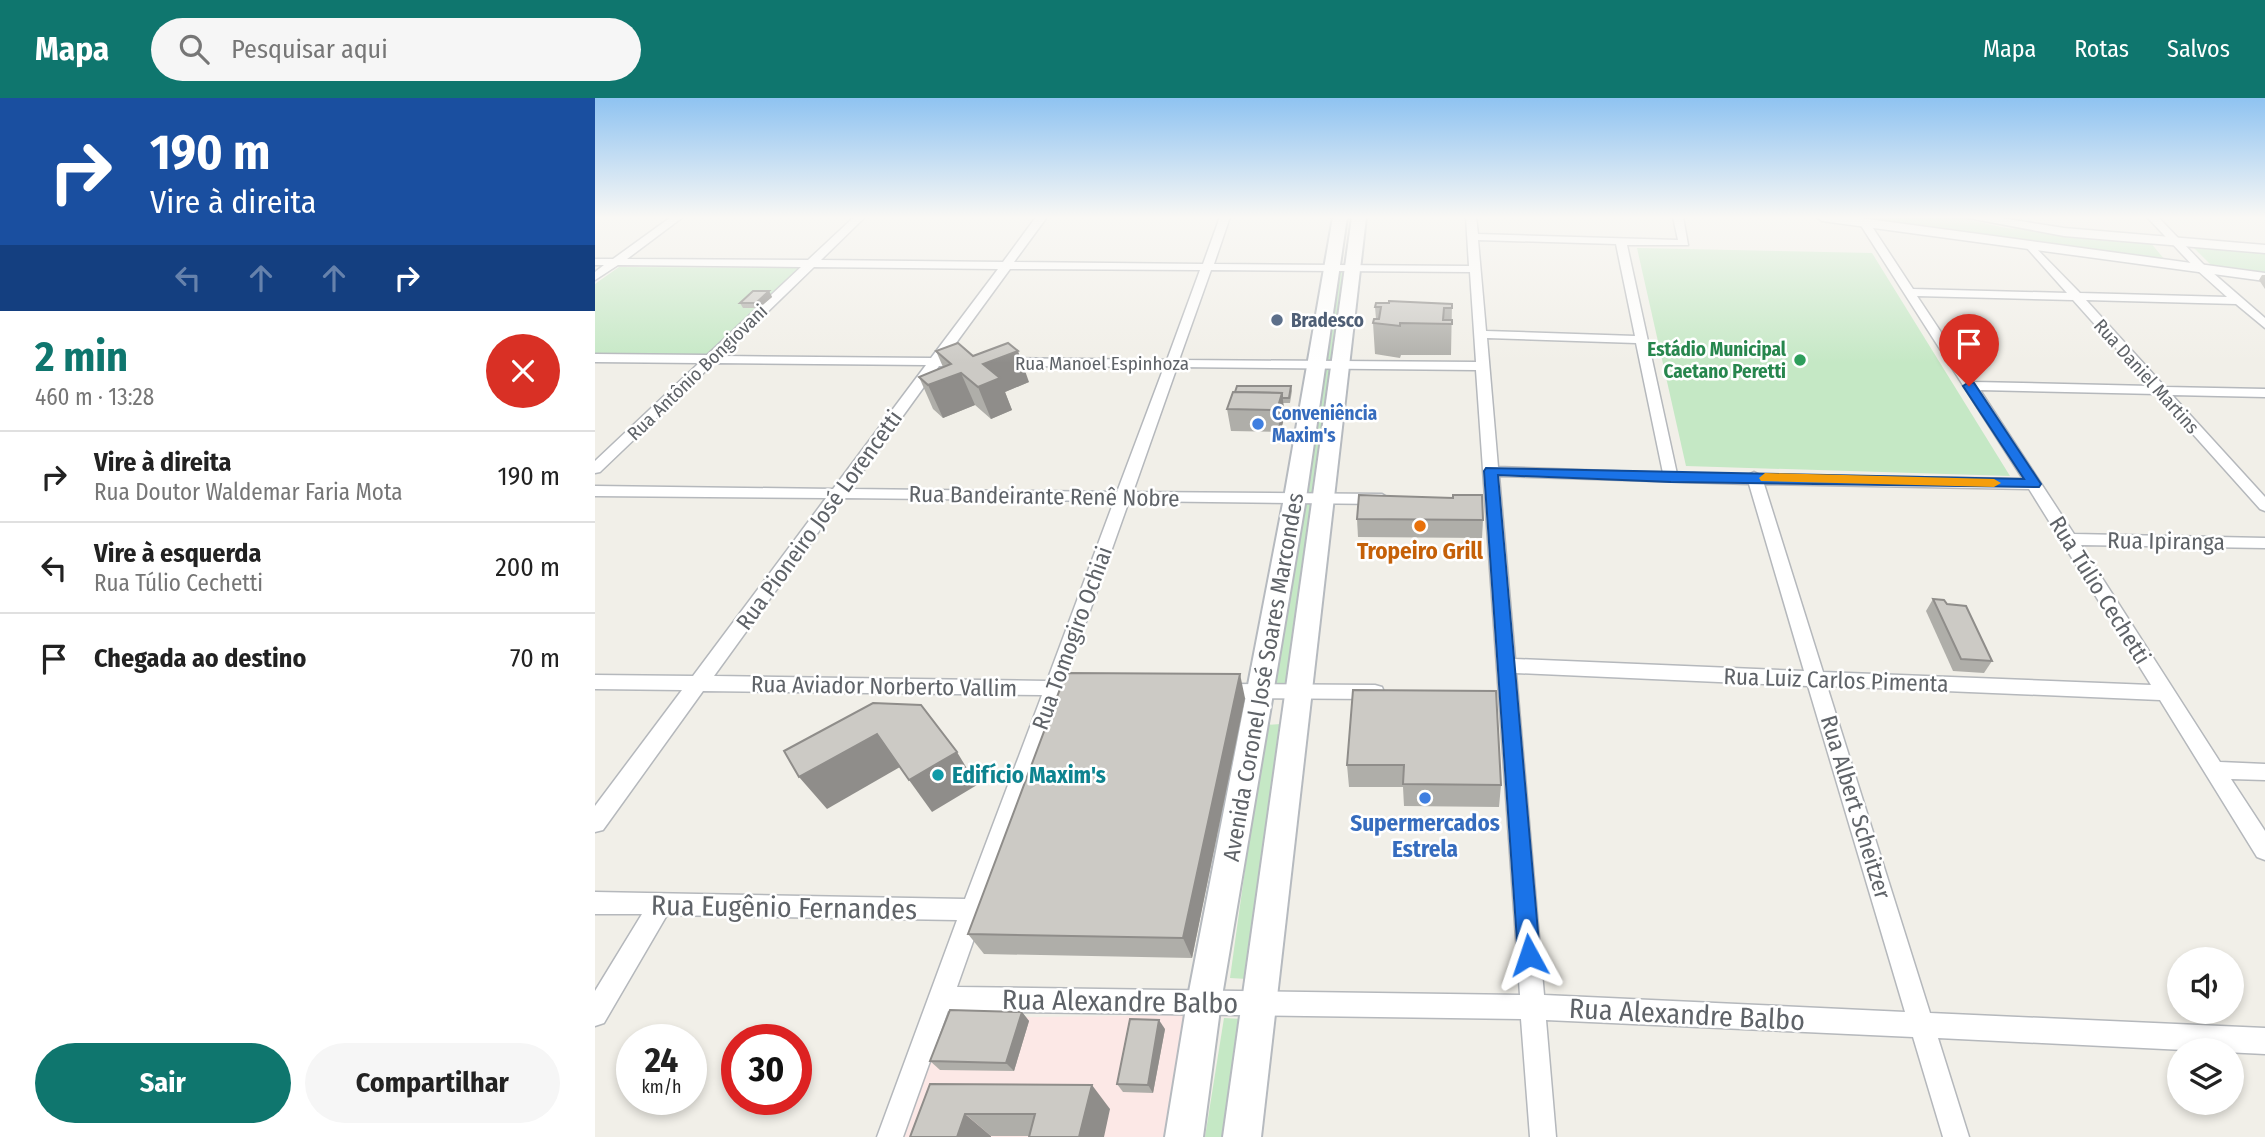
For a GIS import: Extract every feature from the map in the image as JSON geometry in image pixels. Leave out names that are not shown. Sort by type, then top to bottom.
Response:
[{"type":"main road","name":"Avenida Coronel José Soares Marcondes","points":[[1184,1137],[1204,1002],[1296,498],[1332,268]]},
{"type":"main road","name":"Avenida Coronel José Soares Marcondes","points":[[1242,1137],[1353,268]]},
{"type":"street","points":[[595,277],[611,265]]},
{"type":"street","name":"Rua Antônio Bongiovani","points":[[595,470],[809,265]]},
{"type":"street","name":"Rua Pioneiro José Lorencetti","points":[[595,823],[1007,265]]},
{"type":"street","points":[[1056,265],[1475,269]]},
{"type":"street","points":[[1475,265],[1491,471],[1487,501],[1506,666],[1501,694],[1533,1007],[1543,1137]]},
{"type":"street","points":[[1626,265],[1671,478]]},
{"type":"street","name":"Rua Túlio Cechetti","points":[[1892,265],[2265,850]]},
{"type":"street","name":"Rua Daniel Martins","points":[[2048,265],[2265,506]]},
{"type":"street","points":[[2186,265],[2265,277]]},
{"type":"street","points":[[2199,265],[2265,324]]},
{"type":"street","name":"Rua Tomogiro Ochiai","points":[[890,1137],[1207,267]]},
{"type":"street","points":[[1910,292],[2239,301]]},
{"type":"street","points":[[1480,334],[1643,340]]},
{"type":"street","name":"Rua Manoel Espinhoza","points":[[595,358],[1483,366]]},
{"type":"street","points":[[1969,386],[2265,393]]},
{"type":"street","points":[[1491,471],[1671,478],[1754,477],[2034,484]]},
{"type":"street","name":"Rua Albert Scheitzer","points":[[1754,477],[1956,1137]]},
{"type":"street","name":"Rua Bandeirante Renê Nobre","points":[[595,491],[1402,500]]},
{"type":"street","name":"Rua Ipiranga","points":[[2067,538],[2265,542]]},
{"type":"street","name":"Rua Luiz Carlos Pimenta","points":[[1506,666],[2165,694]]},
{"type":"street","name":"Rua Aviador Norberto Vallim","points":[[595,682],[1081,688]]},
{"type":"street","points":[[1204,691],[1388,692]]},
{"type":"street","points":[[2215,770],[2265,772]]},
{"type":"street","name":"Rua Eugênio Fernandes","points":[[595,903],[973,910]]},
{"type":"street","points":[[595,1014],[660,905]]},
{"type":"street","name":"Rua Alexandre Balbo","points":[[941,999],[1533,1007],[2265,1041]]},
{"type":"shaded area","points":[[1193,1015],[1171,1137],[903,1137],[945,1018]]},
{"type":"green space","name":"Estádio Municipal Caetano Peretti","points":[[1641,265],[1880,265],[2010,476],[1686,466]]},
{"type":"green space","points":[[2265,265],[2265,273],[2212,266]]},
{"type":"green space","points":[[619,267],[803,268],[708,355],[595,354],[595,284]]},
{"type":"green space","points":[[1338,271],[1346,271],[1334,361],[1325,361]]},
{"type":"green space","points":[[1323,368],[1333,368],[1316,493],[1305,493]]},
{"type":"green space","points":[[1303,504],[1315,504],[1290,684],[1275,683]]},
{"type":"green space","points":[[1281,724],[1247,979],[1230,978],[1265,725]]},
{"type":"green space","points":[[1224,1018],[1243,1019],[1227,1137],[1205,1137]]},
{"type":"building","points":[[753,291],[769,291],[756,303],[740,303]]},
{"type":"building","points":[[1389,301],[1452,304],[1452,308],[1444,308],[1443,320],[1452,320],[1452,324],[1400,323],[1400,326],[1373,323],[1374,319],[1379,319],[1381,307],[1375,307],[1376,303]]},
{"type":"building","points":[[958,343],[973,356],[1008,343],[1018,351],[983,364],[1000,378],[978,387],[961,373],[928,385],[919,377],[951,364],[936,351]]},
{"type":"building","points":[[1237,386],[1291,386],[1289,398],[1282,398],[1282,393],[1235,392]]},
{"type":"building","points":[[1233,392],[1282,393],[1277,410],[1227,409]]},
{"type":"building","points":[[1359,495],[1453,498],[1453,495],[1482,495],[1483,520],[1357,519]]},
{"type":"building","points":[[1933,599],[1966,606],[1992,661],[1961,659]]},
{"type":"building","points":[[1066,673],[1240,674],[1183,938],[968,934]]},
{"type":"building","points":[[1353,690],[1496,691],[1501,785],[1403,784],[1404,765],[1347,765]]},
{"type":"building","points":[[873,703],[921,705],[957,752],[909,780],[877,734],[799,777],[784,751]]},
{"type":"building","points":[[950,1010],[1022,1012],[1006,1063],[930,1061]]},
{"type":"building","points":[[1130,1019],[1159,1020],[1148,1085],[1117,1084]]},
{"type":"building","points":[[930,1084],[1092,1085],[1079,1137],[1029,1137],[1035,1114],[965,1114],[957,1137],[910,1137]]},
{"type":"slow traffic","points":[[1765,478],[1994,483]]},
{"type":"place","name":"Bradesco","points":[[1277,320]]},
{"type":"place","name":"Estádio Municipal Caetano Peretti","points":[[1800,360]]},
{"type":"place","name":"Conveniência Maxim's","points":[[1258,424]]},
{"type":"place","name":"Tropeiro Grill","points":[[1420,526]]},
{"type":"place","name":"Edifício Maxim's","points":[[938,775]]},
{"type":"place","name":"Supermercados Estrela","points":[[1425,798]]},
{"type":"route","points":[[1529,955],[1491,471],[1671,478],[1754,477],[2034,484],[1969,386]]}]
